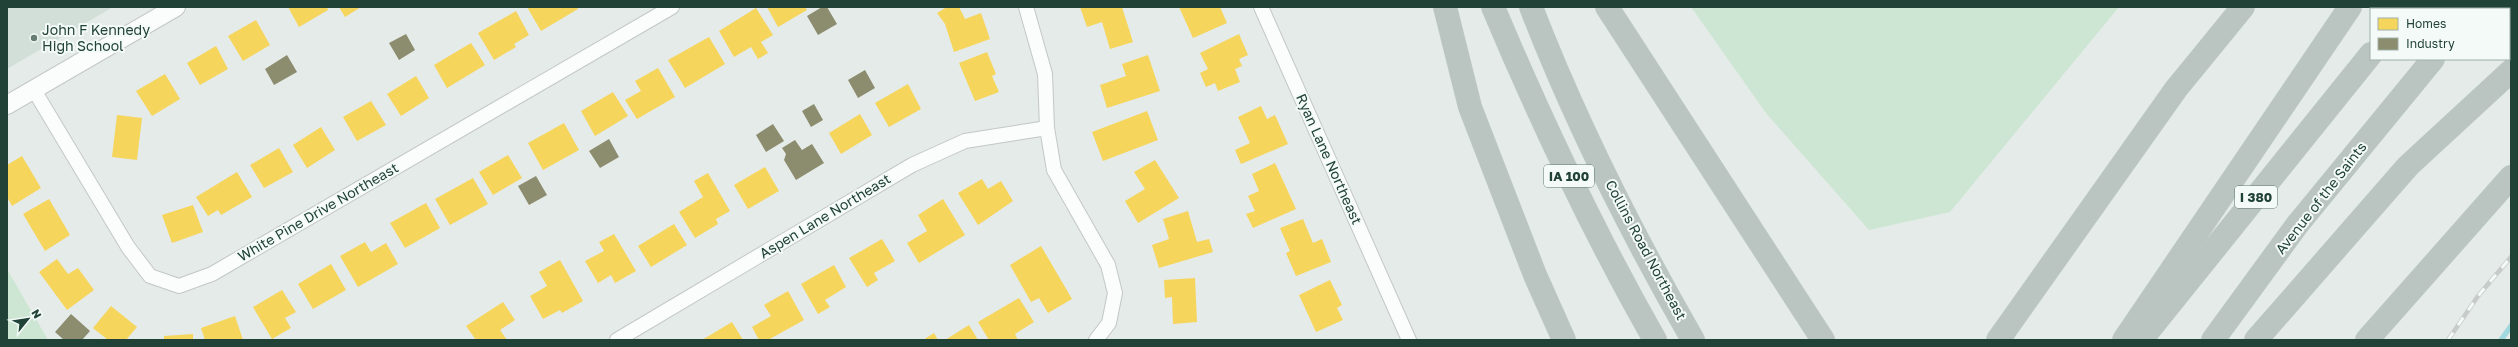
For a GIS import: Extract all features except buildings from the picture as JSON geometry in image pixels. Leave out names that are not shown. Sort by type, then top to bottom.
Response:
[{"type":"highway","points":[[1445,7],[1470,107],[1535,275],[1564,340]]},
{"type":"highway","name":"IA 100","points":[[1493,7],[1537,112],[1585,210],[1656,340]]},
{"type":"highway","name":"Collins Road Northeast","points":[[1531,7],[1616,196],[1658,280],[1693,340]]},
{"type":"highway","points":[[1607,7],[1824,340]]},
{"type":"highway","points":[[1998,340],[2176,89],[2243,7]]},
{"type":"highway","points":[[2124,340],[2350,7]]},
{"type":"highway","name":"I 380","points":[[2141,340],[2370,55]]},
{"type":"highway","name":"Avenue of the Saints","points":[[2213,340],[2297,225],[2432,60]]},
{"type":"highway","points":[[2256,340],[2408,166],[2511,71]]},
{"type":"highway","points":[[2367,340],[2511,177]]},
{"type":"highway","points":[[1993,340],[2018,311]]},
{"type":"street","points":[[7,105],[176,7]]},
{"type":"street","name":"White Pine Drive Northeast","points":[[34,90],[128,247],[150,276],[179,286],[212,274],[672,7]]},
{"type":"street","points":[[1026,7],[1045,74],[1047,128],[1054,170],[1108,265],[1115,293],[1109,323],[1096,340]]},
{"type":"street","name":"Ryan Lane Northeast","points":[[1261,7],[1409,340]]},
{"type":"street","name":"Aspen Lane Northeast","points":[[617,340],[912,165],[965,140],[1047,128]]},
{"type":"shaded area","name":"John F Kennedy High School","points":[[7,7],[113,7],[7,69]]},
{"type":"green space","points":[[1691,7],[2119,7],[1950,212],[1869,230],[1766,113]]},
{"type":"green space","points":[[7,269],[48,340],[7,340]]},
{"type":"waterway","points":[[2501,340],[2511,326]]},
{"type":"railway","points":[[2448,340],[2478,296],[2511,257]]},
{"type":"place","name":"John F Kennedy High School","points":[[34,38]]}]
